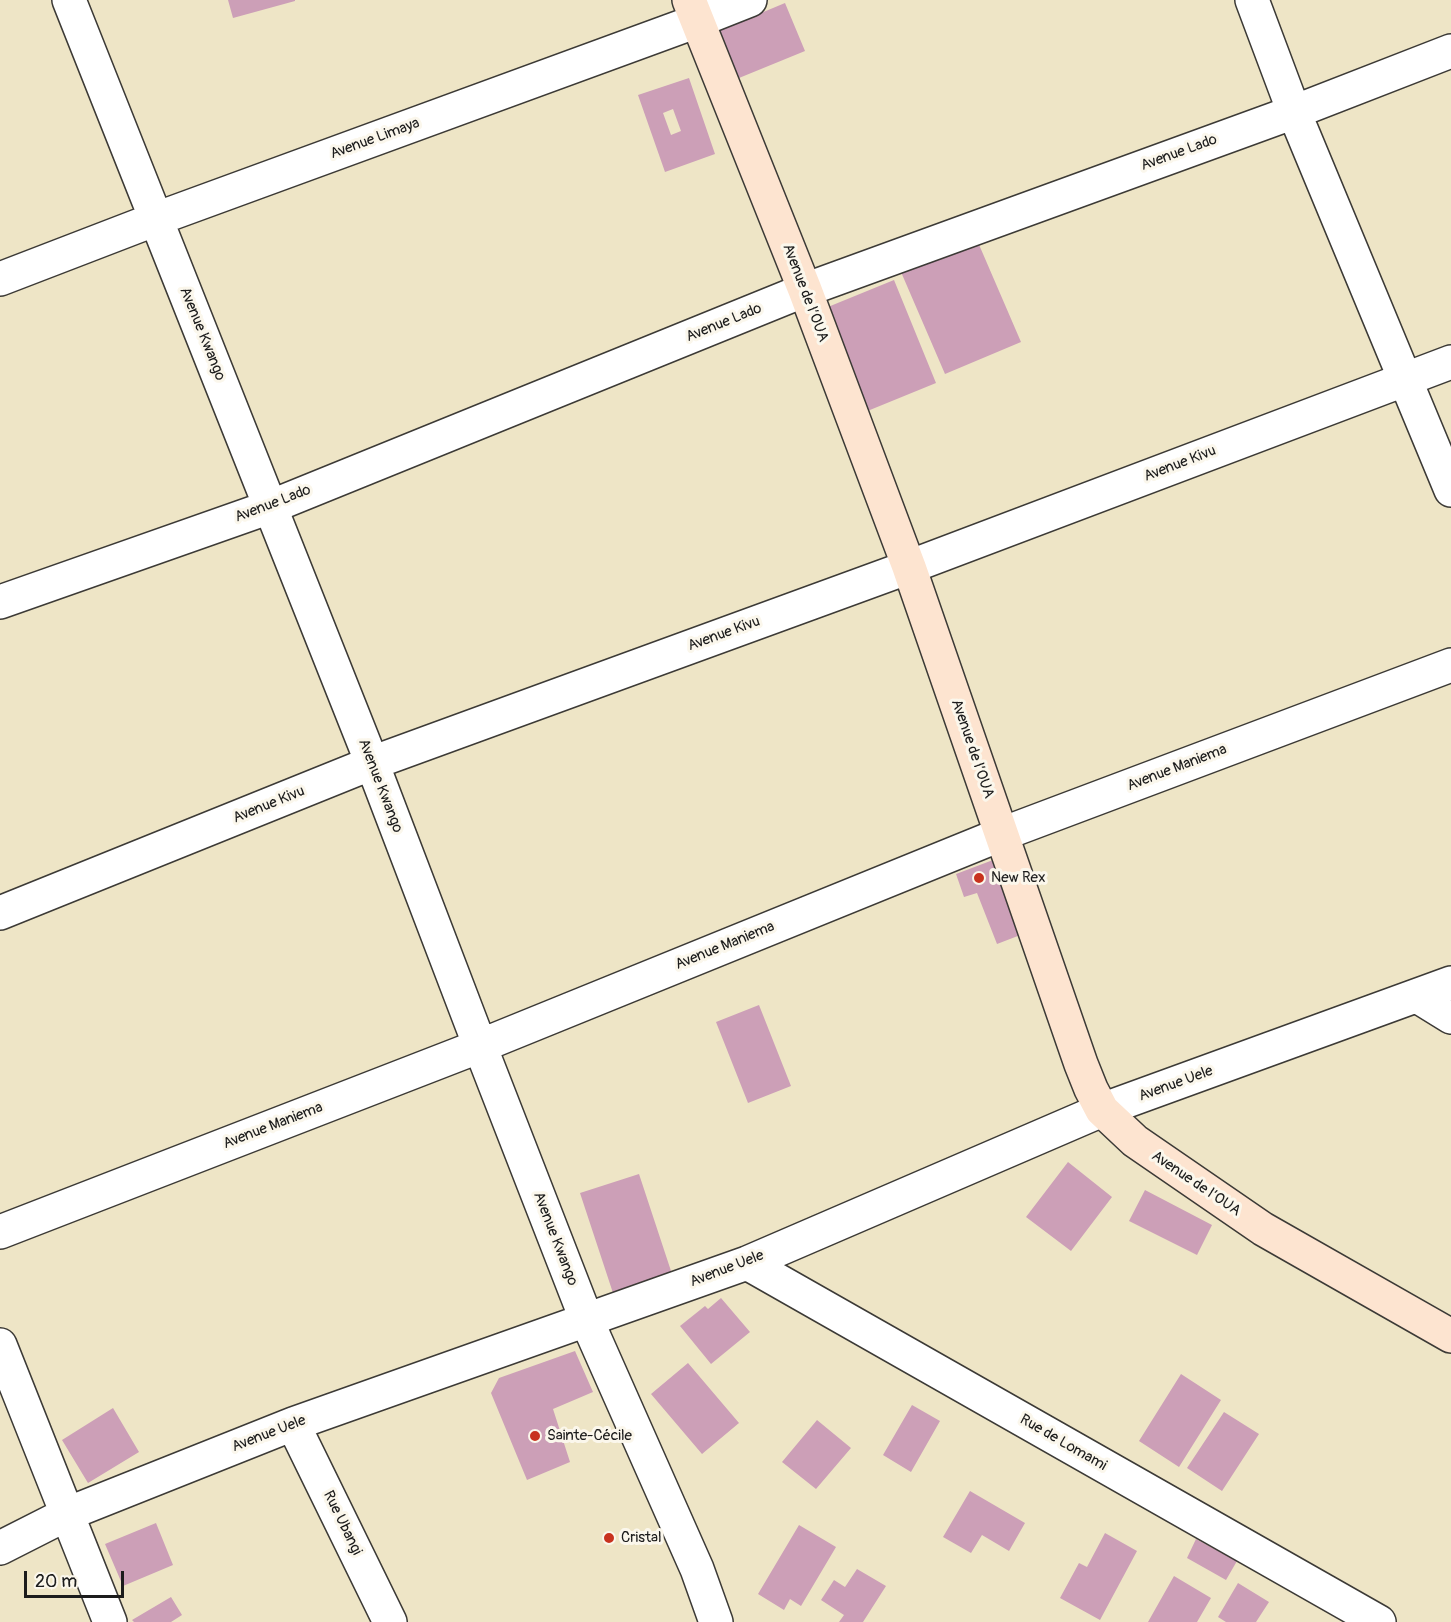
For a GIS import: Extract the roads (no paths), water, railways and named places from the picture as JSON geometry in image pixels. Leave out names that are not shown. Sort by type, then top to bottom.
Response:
[{"type":"street","name":"Avenue Kwango","points":[[69,0],[372,763],[586,1321],[697,1569],[716,1622]]},
{"type":"street","name":"Avenue Limaya","points":[[0,279],[693,11],[750,0]]},
{"type":"street","points":[[1252,0],[1294,112],[1451,490]]},
{"type":"street","name":"Avenue de l’OUA","points":[[693,11],[805,290],[909,567],[1081,1064],[1102,1110],[1145,1148],[1263,1229],[1451,1336]]},
{"type":"street","name":"Avenue Lado","points":[[0,602],[270,507],[805,290],[1294,112],[1451,51]]},
{"type":"street","name":"Avenue Kivu","points":[[0,913],[372,763],[909,567],[1451,362]]},
{"type":"street","name":"Avenue Maniema","points":[[0,1232],[480,1046],[1002,834],[1451,665]]},
{"type":"street","name":"Avenue Uele","points":[[0,1548],[67,1514],[293,1424],[747,1263],[1102,1110],[1451,983]]},
{"type":"street","points":[[1417,996],[1451,1017]]},
{"type":"street","name":"Rue de Lomami","points":[[747,1263],[1379,1622]]},
{"type":"street","points":[[0,1345],[110,1622]]},
{"type":"street","name":"Rue Ubangi","points":[[293,1424],[390,1622]]},
{"type":"place","name":"New Rex","points":[[979,878]]},
{"type":"place","name":"Sainte-Cécile","points":[[535,1436]]},
{"type":"place","name":"Cristal","points":[[609,1538]]}]
